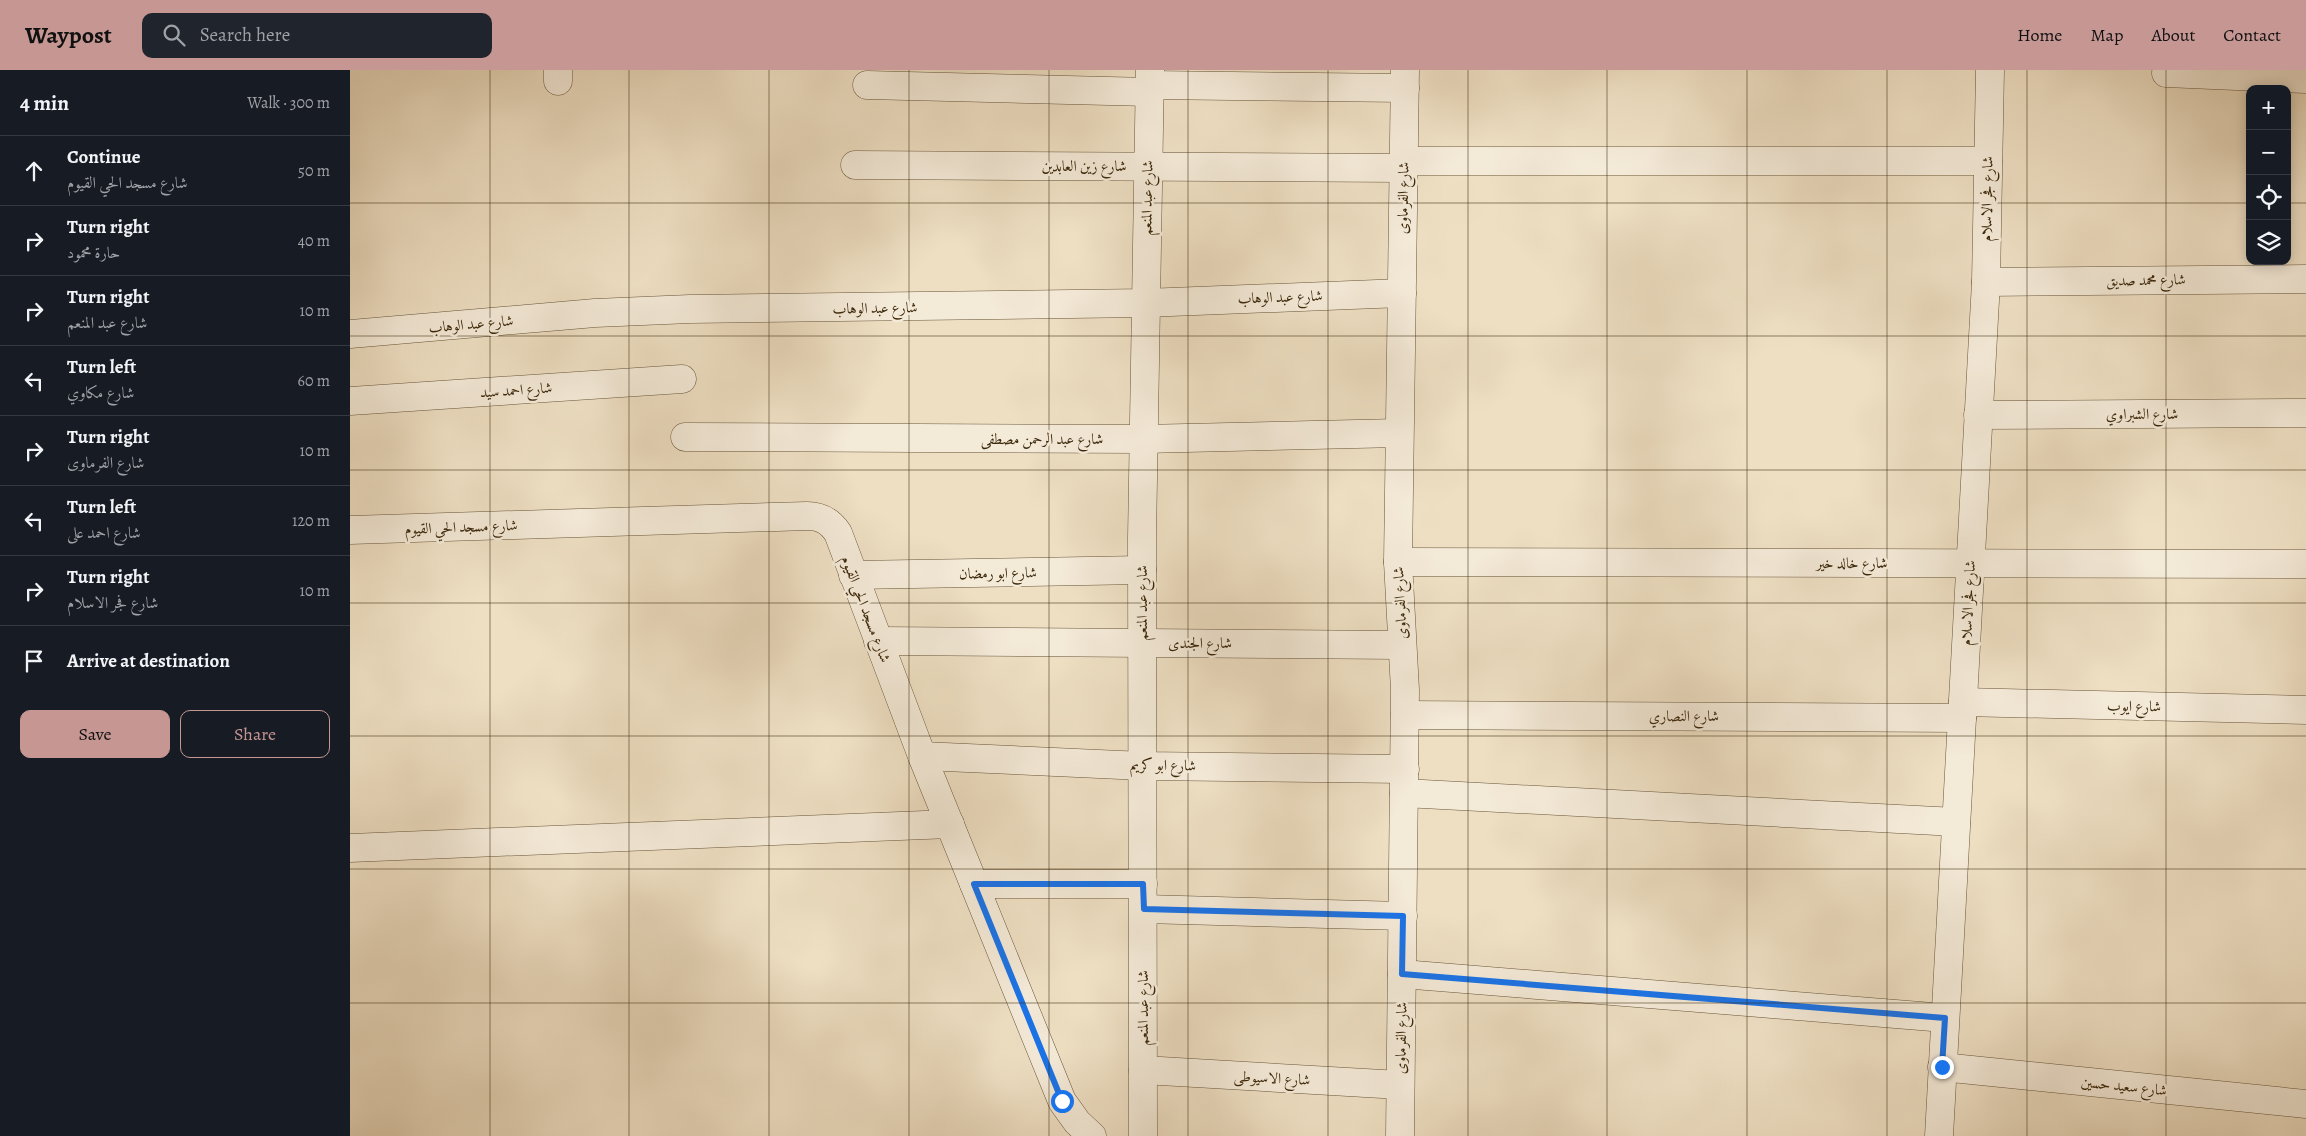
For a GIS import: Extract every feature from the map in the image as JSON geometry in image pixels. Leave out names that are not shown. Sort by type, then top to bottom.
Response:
[{"type":"street","name":"شارع فجر الاسلام","points":[[1939,1136],[1986,282],[1990,70]]},
{"type":"street","points":[[2166,73],[2306,79]]},
{"type":"street","points":[[884,80],[1150,82],[1405,79]]},
{"type":"street","name":"شارع الفرماوى","points":[[1400,1136],[1405,715],[1398,562],[1405,79]]},
{"type":"street","name":"شارع عبد المنعم","points":[[1143,1136],[1144,766],[1142,570],[1147,166],[1150,82]]},
{"type":"street","name":"شارع زين العابدين","points":[[855,165],[1147,166],[1988,161]]},
{"type":"street","name":"شارع محمد صديق","points":[[1986,282],[2306,279]]},
{"type":"street","name":"شارع عبد الوهاب","points":[[350,334],[604,312],[690,309],[1145,303],[1402,293]]},
{"type":"street","name":"شارع احمد سيد","points":[[350,401],[682,379]]},
{"type":"street","name":"شارع الشبراوي","points":[[1978,415],[2306,413]]},
{"type":"street","name":"شارع عبد الرحمن مصطفى","points":[[685,437],[1143,439],[1400,433]]},
{"type":"street","name":"شارع مسجد الحي القيوم","points":[[350,530],[816,516],[832,526],[838,533],[922,756],[1062,1101],[1077,1122],[1092,1136]]},
{"type":"street","name":"شارع خالد خير","points":[[1398,562],[2306,564]]},
{"type":"street","name":"شارع ابو رمضان","points":[[853,575],[1142,570]]},
{"type":"street","name":"شارع الجندى","points":[[878,641],[1402,644]]},
{"type":"street","name":"شارع ايوب","points":[[1962,710],[2306,710]]},
{"type":"street","name":"شارع النصاري","points":[[1405,715],[1962,710]]},
{"type":"street","name":"شارع ابو كريم","points":[[922,756],[1144,766],[1404,781],[1956,822]]},
{"type":"street","points":[[350,848],[950,824]]},
{"type":"street","points":[[974,884],[1403,916]]},
{"type":"street","points":[[1402,974],[1945,1018]]},
{"type":"street","name":"شارع سعيد حسين","points":[[1942,1067],[2306,1104]]},
{"type":"street","name":"شارع الاسيوطى","points":[[1143,1070],[1400,1085]]},
{"type":"route","points":[[1062,1101],[974,884],[1143,884],[1144,909],[1403,916],[1402,974],[1945,1018],[1942,1067]]}]
